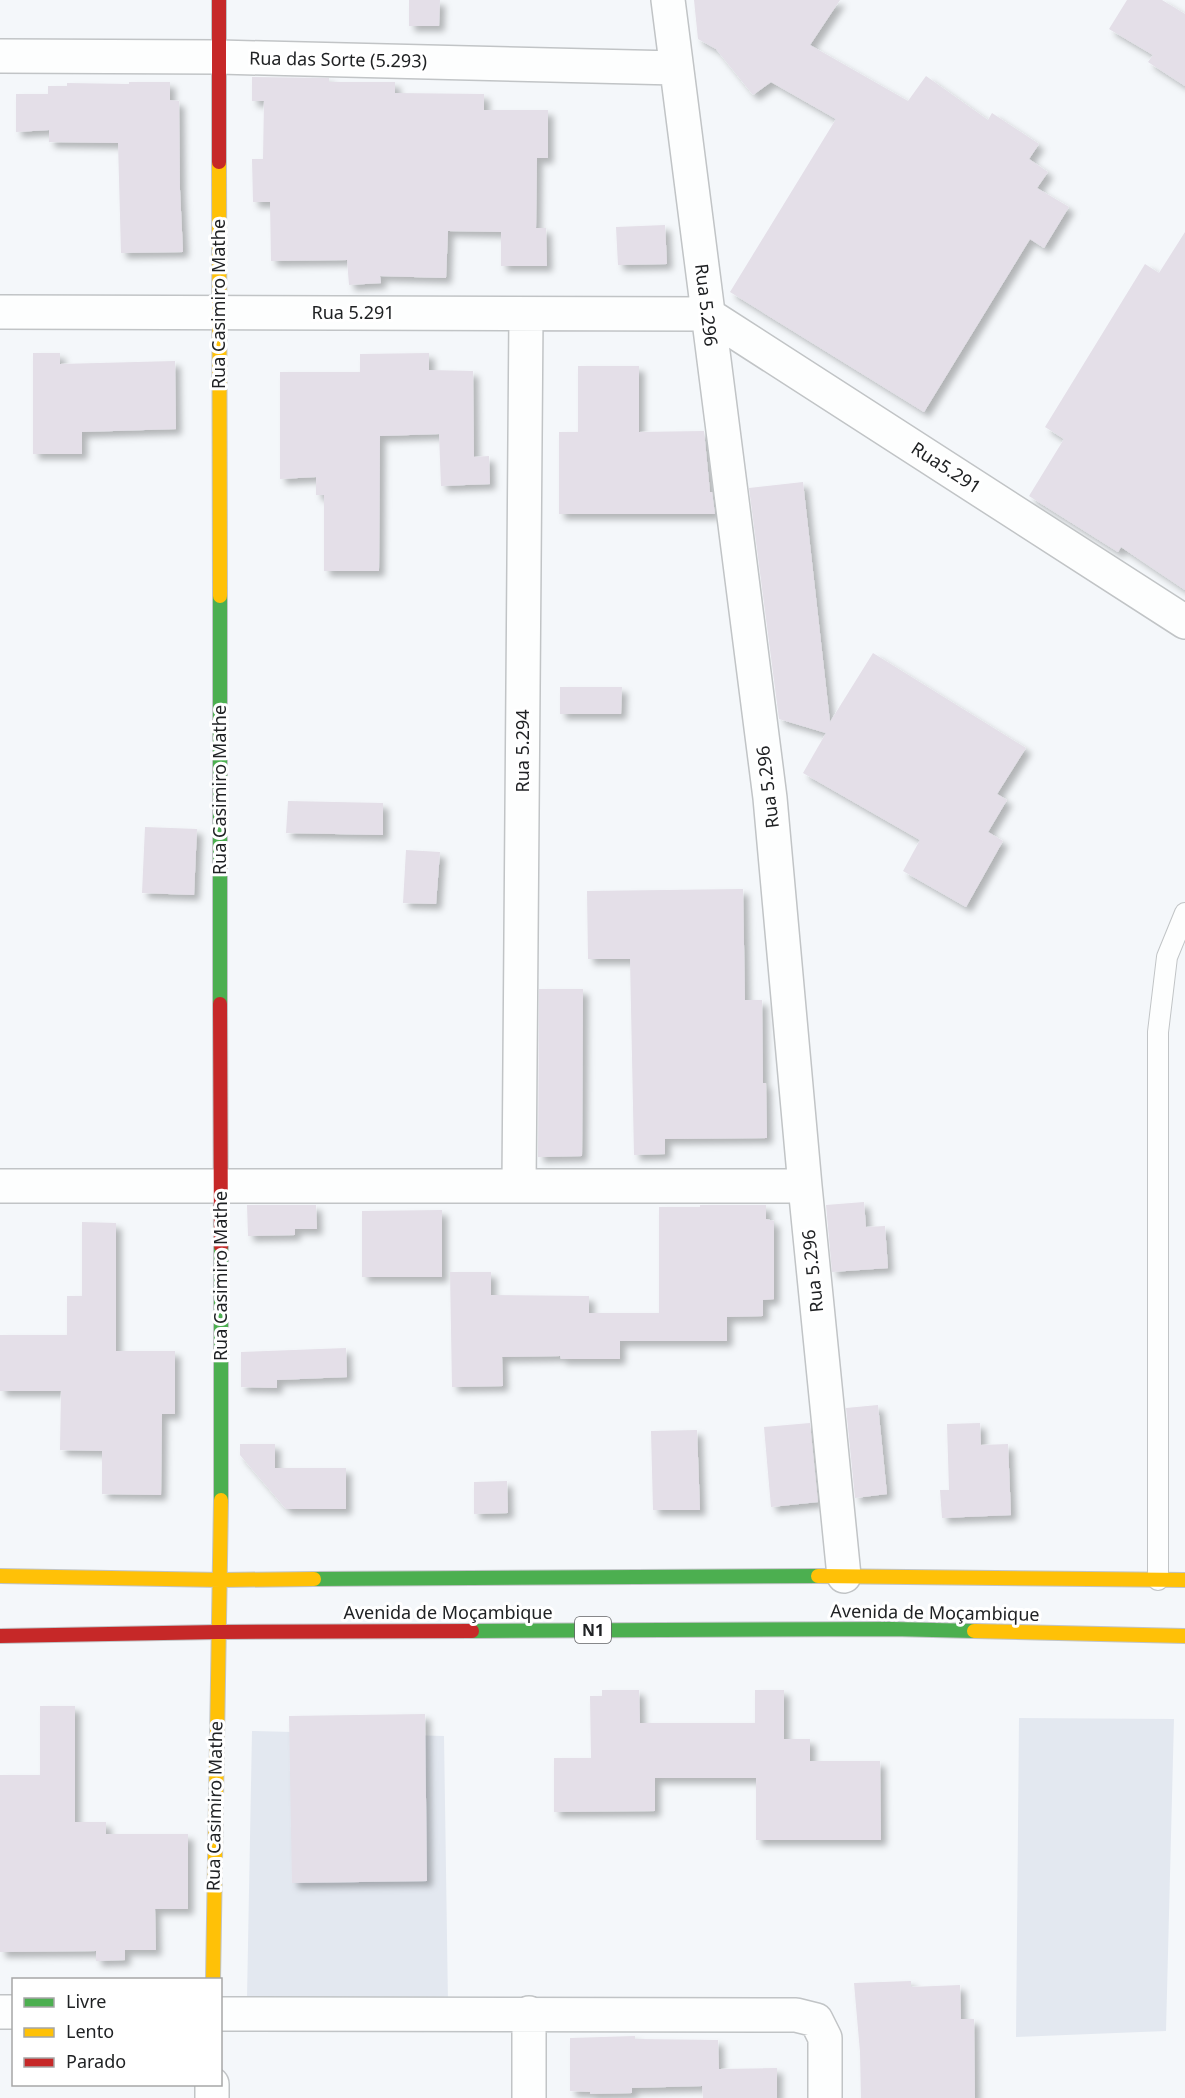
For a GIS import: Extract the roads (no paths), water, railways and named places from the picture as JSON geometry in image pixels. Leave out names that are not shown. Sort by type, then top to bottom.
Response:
[{"type":"main road","name":"Rua Casimiro Mathe","points":[[213,1978],[220,1580],[219,0]]},
{"type":"main road","name":"Avenida de Moçambique","points":[[0,1576],[220,1580],[844,1576],[1185,1580]]},
{"type":"main road","name":"Avenida de Moçambique","points":[[0,1636],[218,1632],[892,1629],[1185,1636]]},
{"type":"street","name":"Rua 5.296","points":[[668,0],[770,798],[805,1186],[844,1576]]},
{"type":"street","name":"Rua das Sorte (5.293)","points":[[0,56],[219,57],[676,68]]},
{"type":"street","name":"Rua 5.291","points":[[0,312],[707,314]]},
{"type":"street","name":"Rua5.291","points":[[707,314],[1185,622]]},
{"type":"street","name":"Rua 5.294","points":[[519,1186],[526,315]]},
{"type":"street","points":[[0,1186],[805,1186]]},
{"type":"street","points":[[529,2013],[529,2098]]},
{"type":"street","points":[[222,2014],[796,2015],[816,2020],[825,2038],[825,2098]]},
{"type":"lane","points":[[1158,1580],[1158,1032],[1167,957],[1185,914]]}]
